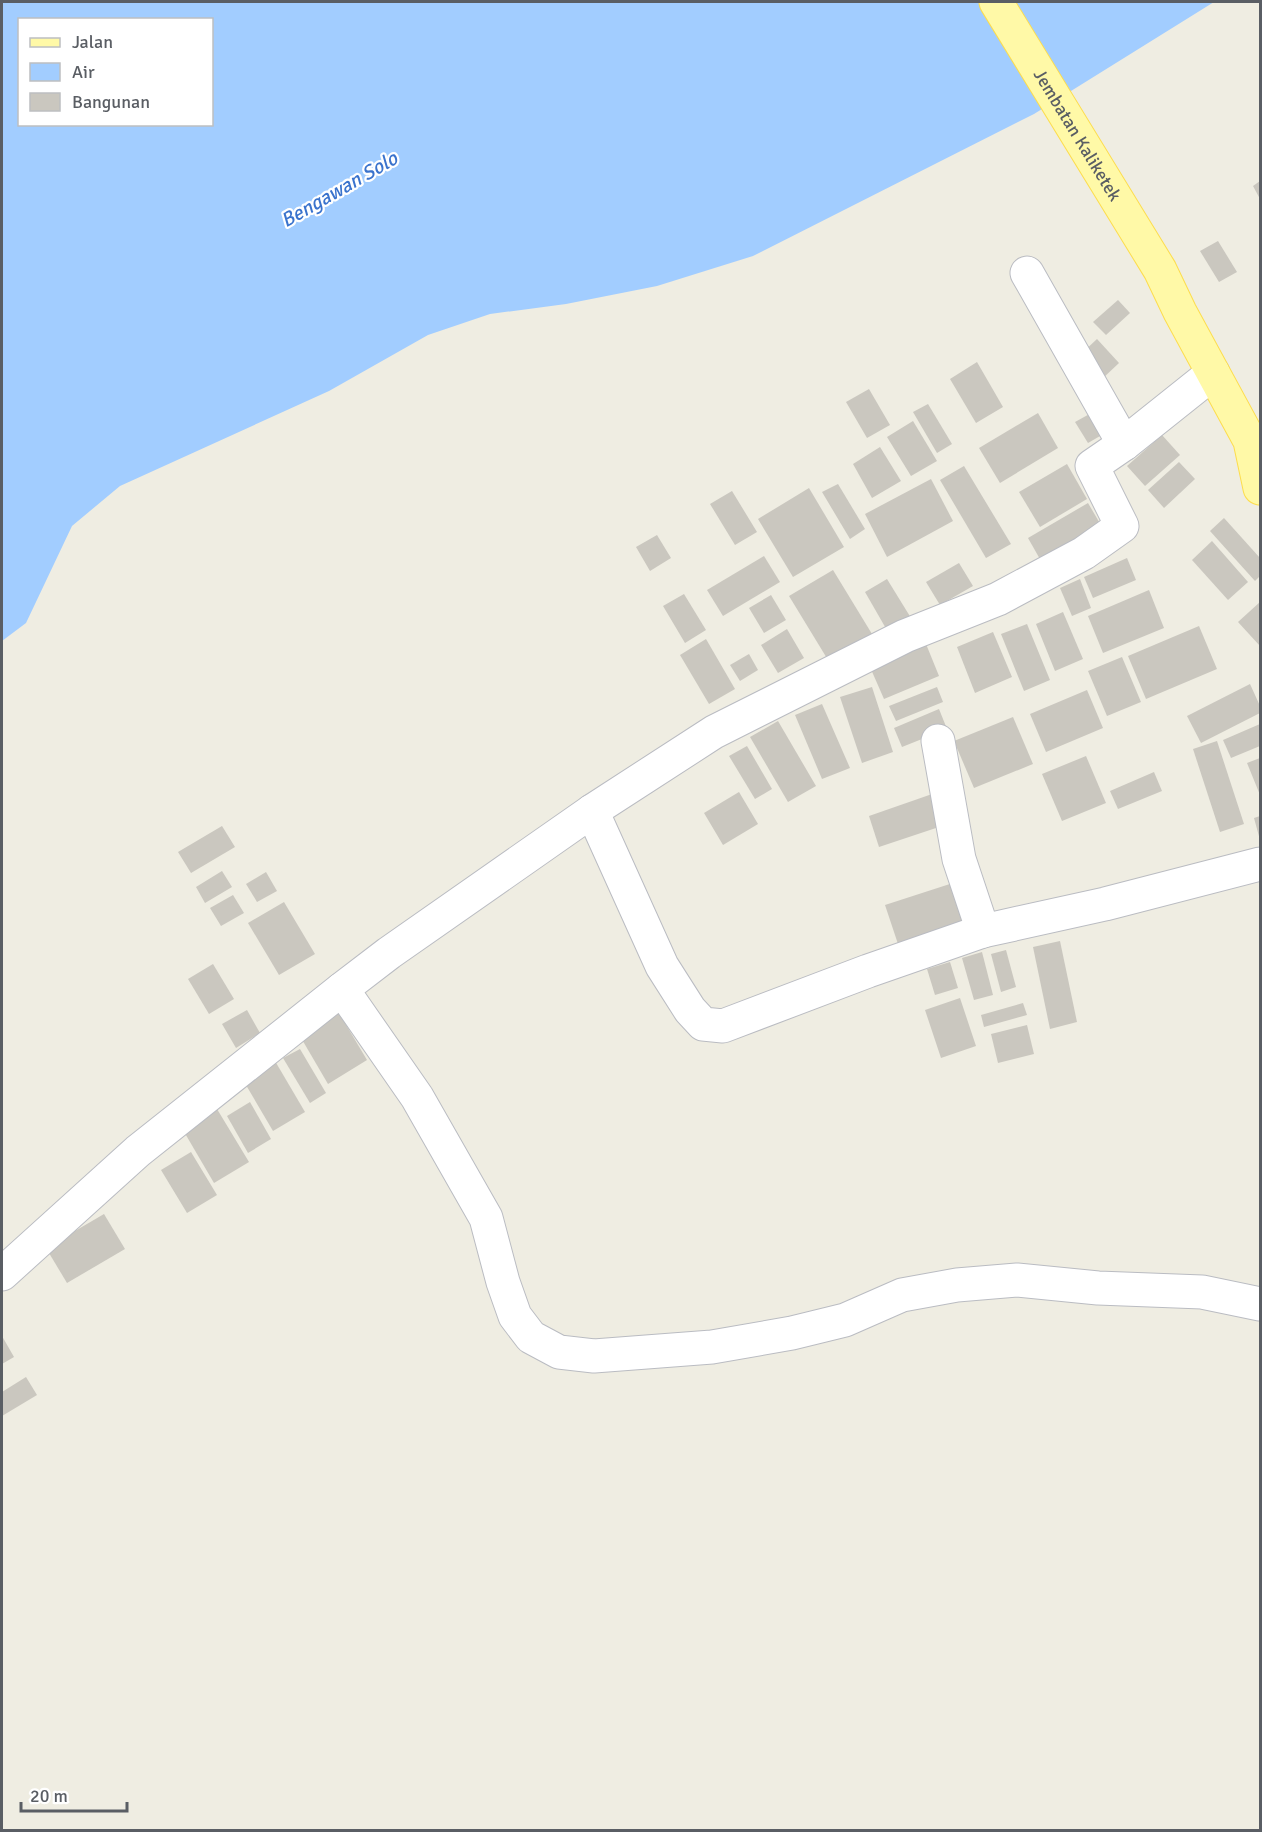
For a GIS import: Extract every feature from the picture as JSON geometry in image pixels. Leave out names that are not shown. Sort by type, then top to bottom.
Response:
[{"type":"main road","name":"Jembatan Kaliketek","points":[[996,2],[1160,270],[1180,312],[1250,441],[1260,488]]},
{"type":"street","points":[[1027,273],[1124,444]]},
{"type":"street","points":[[2,1274],[138,1151],[342,989],[389,953],[592,811],[714,732],[905,636],[998,599],[1084,553],[1122,526],[1092,466],[1124,444],[1213,373]]},
{"type":"street","points":[[938,741],[959,860],[983,931]]},
{"type":"street","points":[[592,811],[662,966],[690,1010],[703,1024],[723,1026],[983,931],[1105,904],[1260,864]]},
{"type":"street","points":[[342,989],[417,1097],[486,1218],[503,1282],[515,1316],[531,1337],[559,1352],[594,1356],[712,1347],[792,1333],[845,1320],[902,1295],[957,1285],[1017,1280],[1098,1288],[1202,1292],[1260,1304]]},
{"type":"water","name":"Bengawan Solo","points":[[2,2],[1214,2],[1034,114],[753,256],[657,286],[566,304],[490,314],[428,335],[329,391],[120,486],[72,526],[26,623],[2,641]]},
{"type":"building","points":[[1260,181],[1260,199],[1253,186]]},
{"type":"building","points":[[1218,241],[1237,272],[1219,282],[1200,251]]},
{"type":"building","points":[[1118,300],[1130,313],[1106,335],[1093,322]]},
{"type":"building","points":[[1097,339],[1119,363],[1102,379],[1080,355]]},
{"type":"building","points":[[977,362],[1003,407],[976,423],[950,379]]},
{"type":"building","points":[[869,389],[890,425],[867,438],[846,402]]},
{"type":"building","points":[[928,404],[952,444],[937,453],[913,412]]},
{"type":"building","points":[[1095,411],[1107,432],[1088,443],[1075,422]]},
{"type":"building","points":[[1038,413],[1058,448],[1000,483],[979,448]]},
{"type":"building","points":[[913,421],[937,461],[911,476],[887,437]]},
{"type":"building","points":[[1162,435],[1180,455],[1145,486],[1127,466]]},
{"type":"building","points":[[880,447],[901,481],[872,498],[853,464]]},
{"type":"building","points":[[1179,462],[1195,479],[1164,508],[1148,490]]},
{"type":"building","points":[[1067,464],[1087,499],[1040,527],[1019,492]]},
{"type":"building","points":[[964,466],[1011,544],[986,558],[940,480]]},
{"type":"building","points":[[931,479],[953,521],[887,557],[865,514]]},
{"type":"building","points":[[838,484],[865,529],[850,539],[822,492]]},
{"type":"building","points":[[809,488],[844,547],[793,577],[758,519]]},
{"type":"building","points":[[732,491],[757,532],[735,545],[710,504]]},
{"type":"building","points":[[1088,503],[1105,532],[1045,568],[1028,538]]},
{"type":"building","points":[[1224,518],[1260,558],[1260,576],[1255,581],[1210,531]]},
{"type":"building","points":[[657,535],[671,558],[650,571],[636,547]]},
{"type":"building","points":[[1212,541],[1248,582],[1228,600],[1192,560]]},
{"type":"building","points":[[764,556],[780,582],[723,616],[707,590]]},
{"type":"building","points":[[1127,558],[1136,580],[1093,598],[1084,577]]},
{"type":"building","points":[[959,563],[973,586],[940,605],[926,582]]},
{"type":"building","points":[[833,570],[872,634],[828,660],[789,596]]},
{"type":"building","points":[[887,579],[911,618],[888,632],[865,592]]},
{"type":"building","points":[[1080,579],[1091,608],[1072,616],[1060,588]]},
{"type":"building","points":[[1149,590],[1164,628],[1103,653],[1088,616]]},
{"type":"building","points":[[684,594],[706,630],[685,643],[663,606]]},
{"type":"building","points":[[771,595],[786,620],[764,633],[749,608]]},
{"type":"building","points":[[1260,602],[1260,646],[1238,622]]},
{"type":"building","points":[[1063,612],[1083,659],[1055,671],[1036,624]]},
{"type":"building","points":[[1027,624],[1050,680],[1024,691],[1001,634]]},
{"type":"building","points":[[1199,626],[1217,669],[1146,699],[1128,656]]},
{"type":"building","points":[[787,629],[804,658],[778,673],[761,645]]},
{"type":"building","points":[[993,632],[1012,677],[975,693],[957,647]]},
{"type":"building","points":[[706,639],[735,689],[709,704],[680,655]]},
{"type":"building","points":[[926,644],[939,676],[884,699],[870,667]]},
{"type":"building","points":[[749,654],[758,670],[740,681],[730,665]]},
{"type":"building","points":[[1122,657],[1141,702],[1107,716],[1088,671]]},
{"type":"building","points":[[1250,684],[1260,706],[1260,713],[1201,743],[1187,716]]},
{"type":"building","points":[[872,687],[893,752],[862,763],[840,697]]},
{"type":"building","points":[[937,687],[943,702],[896,721],[889,706]]},
{"type":"building","points":[[1087,690],[1103,728],[1046,752],[1030,714]]},
{"type":"building","points":[[822,704],[850,768],[822,779],[795,715]]},
{"type":"building","points":[[939,709],[947,729],[902,747],[894,728]]},
{"type":"building","points":[[1013,717],[1033,764],[974,788],[954,741]]},
{"type":"building","points":[[778,721],[816,786],[788,802],[750,737]]},
{"type":"building","points":[[1260,724],[1260,746],[1231,758],[1223,740]]},
{"type":"building","points":[[1217,741],[1244,824],[1220,832],[1193,749]]},
{"type":"building","points":[[747,746],[772,789],[755,799],[729,756]]},
{"type":"building","points":[[1086,756],[1106,803],[1062,821],[1042,774]]},
{"type":"building","points":[[1260,758],[1260,795],[1247,763]]},
{"type":"building","points":[[1154,772],[1162,791],[1118,809],[1110,791]]},
{"type":"building","points":[[739,792],[758,824],[723,845],[704,813]]},
{"type":"building","points":[[935,793],[945,825],[879,847],[869,816]]},
{"type":"building","points":[[1260,816],[1260,840],[1254,818]]},
{"type":"building","points":[[222,826],[235,847],[191,873],[178,852]]},
{"type":"building","points":[[222,871],[232,887],[205,903],[196,887]]},
{"type":"building","points":[[266,872],[277,891],[257,902],[246,884]]},
{"type":"building","points":[[956,882],[972,933],[902,956],[885,905]]},
{"type":"building","points":[[233,895],[244,913],[221,926],[210,908]]},
{"type":"building","points":[[284,902],[315,954],[279,975],[248,923]]},
{"type":"building","points":[[1060,941],[1077,1022],[1050,1029],[1033,947]]},
{"type":"building","points":[[1006,950],[1016,987],[1001,992],[991,954]]},
{"type":"building","points":[[982,952],[993,995],[974,1000],[962,958]]},
{"type":"building","points":[[950,962],[958,988],[935,995],[927,969]]},
{"type":"building","points":[[213,964],[234,999],[209,1014],[188,979]]},
{"type":"building","points":[[960,998],[976,1046],[941,1058],[925,1010]]},
{"type":"building","points":[[1023,1003],[1027,1015],[984,1027],[981,1015]]},
{"type":"building","points":[[336,1008],[367,1060],[328,1084],[297,1031]]},
{"type":"building","points":[[247,1010],[260,1033],[236,1048],[222,1024]]},
{"type":"building","points":[[1027,1025],[1034,1054],[998,1063],[991,1034]]},
{"type":"building","points":[[300,1049],[326,1093],[310,1103],[283,1058]]},
{"type":"building","points":[[275,1061],[305,1112],[273,1131],[243,1080]]},
{"type":"building","points":[[250,1102],[271,1139],[248,1153],[227,1116]]},
{"type":"building","points":[[217,1109],[249,1162],[214,1183],[183,1130]]},
{"type":"building","points":[[191,1152],[217,1195],[187,1213],[161,1170]]},
{"type":"building","points":[[104,1214],[125,1249],[67,1283],[46,1248]]},
{"type":"building","points":[[2,1336],[14,1357],[2,1364]]},
{"type":"building","points":[[26,1377],[37,1395],[2,1416],[2,1392]]}]
